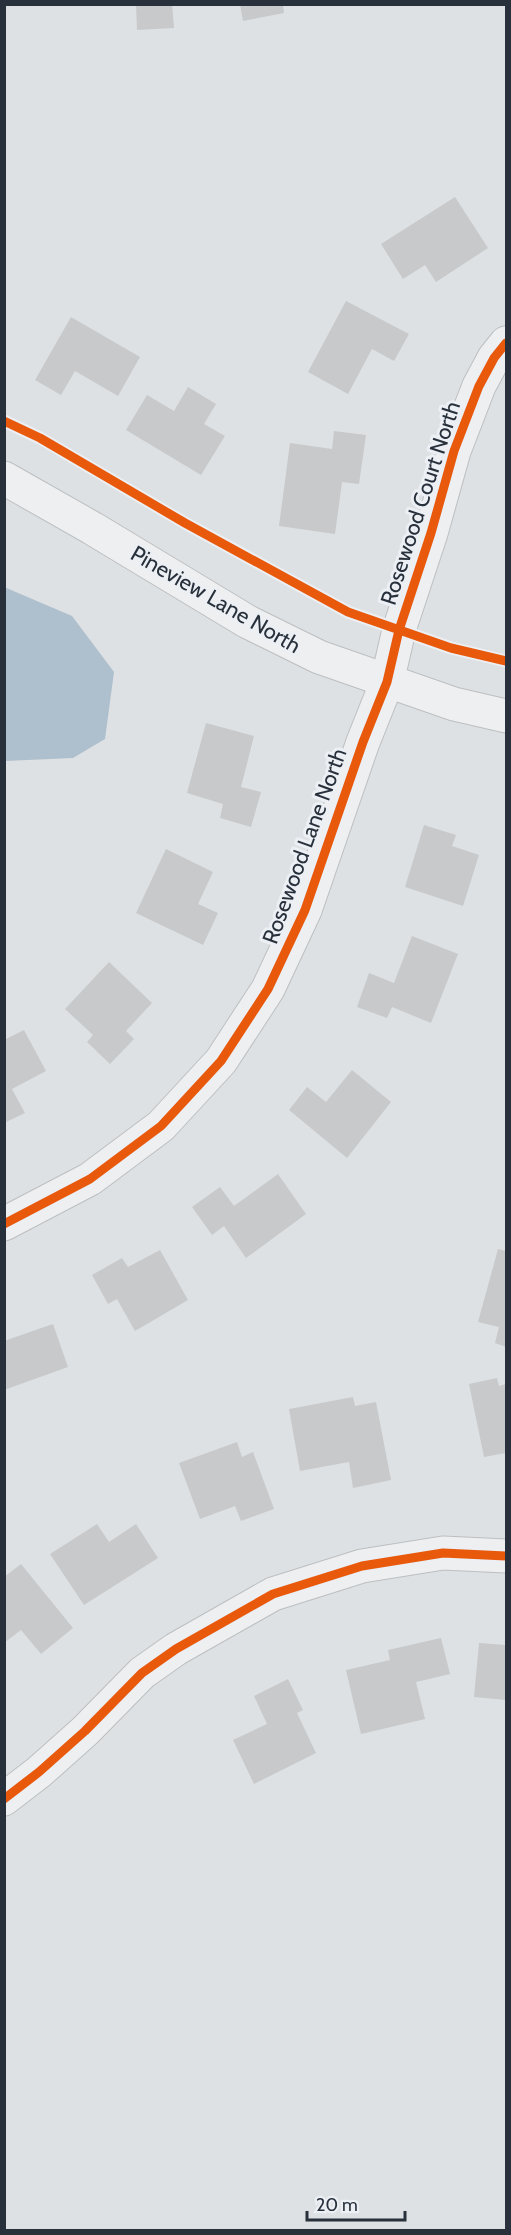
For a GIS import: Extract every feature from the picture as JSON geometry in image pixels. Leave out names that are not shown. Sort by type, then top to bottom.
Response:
[{"type":"street","name":"Rosewood Court North","points":[[387,682],[399,630],[431,533],[454,451],[479,386],[494,358],[507,343]]},
{"type":"street","name":"Pineview Lane North","points":[[4,478],[248,622],[319,657],[454,704],[507,716]]},
{"type":"street","name":"Rosewood Lane North","points":[[4,1224],[90,1179],[161,1126],[221,1061],[268,988],[305,910],[363,742],[387,682]]},
{"type":"street","points":[[4,1799],[39,1772],[85,1731],[142,1673],[176,1649],[273,1594],[362,1566],[443,1553],[507,1556]]},
{"type":"water","points":[[4,587],[72,616],[114,672],[105,739],[73,758],[5,761]]},
{"type":"building","points":[[136,4],[172,4],[174,28],[137,30]]},
{"type":"building","points":[[240,4],[283,4],[284,13],[243,21]]},
{"type":"building","points":[[455,197],[488,248],[436,282],[425,265],[403,279],[381,244]]},
{"type":"building","points":[[346,301],[409,334],[394,361],[372,349],[348,394],[308,372]]},
{"type":"building","points":[[71,317],[140,357],[118,396],[75,371],[61,395],[35,380]]},
{"type":"building","points":[[188,387],[216,404],[204,424],[225,436],[201,475],[126,430],[147,395],[174,411]]},
{"type":"building","points":[[334,431],[366,435],[359,484],[342,482],[335,534],[279,526],[290,443],[332,449]]},
{"type":"building","points":[[206,723],[254,736],[241,787],[261,792],[251,827],[220,818],[223,804],[187,793]]},
{"type":"building","points":[[424,825],[456,835],[452,846],[479,855],[463,906],[405,887]]},
{"type":"building","points":[[166,849],[213,872],[198,904],[218,913],[203,945],[136,913]]},
{"type":"building","points":[[412,936],[458,954],[431,1023],[392,1007],[387,1018],[357,1007],[369,973],[394,983]]},
{"type":"building","points":[[109,962],[152,1003],[126,1031],[134,1039],[110,1064],[87,1042],[93,1035],[65,1009]]},
{"type":"building","points":[[24,1030],[46,1071],[12,1089],[25,1113],[4,1123],[4,1040]]},
{"type":"building","points":[[352,1070],[391,1102],[347,1158],[289,1110],[307,1087],[326,1102]]},
{"type":"building","points":[[278,1174],[306,1214],[246,1258],[224,1226],[212,1235],[192,1207],[220,1187],[234,1206]]},
{"type":"building","points":[[498,1249],[506,1251],[506,1347],[495,1343],[499,1327],[478,1322]]},
{"type":"building","points":[[160,1250],[188,1300],[135,1331],[117,1299],[108,1304],[92,1275],[122,1258],[128,1267]]},
{"type":"building","points":[[53,1324],[68,1367],[4,1390],[4,1341]]},
{"type":"building","points":[[497,1378],[499,1386],[506,1384],[506,1453],[484,1457],[469,1384]]},
{"type":"building","points":[[353,1397],[355,1406],[376,1402],[391,1480],[353,1488],[349,1462],[300,1471],[289,1409]]},
{"type":"building","points":[[237,1442],[242,1457],[253,1452],[274,1509],[241,1521],[235,1506],[200,1519],[179,1463]]},
{"type":"building","points":[[97,1524],[109,1542],[136,1524],[158,1558],[84,1605],[50,1554]]},
{"type":"building","points":[[21,1564],[73,1628],[41,1654],[21,1630],[4,1643],[4,1577]]},
{"type":"building","points":[[441,1638],[450,1674],[416,1682],[425,1719],[361,1734],[346,1670],[390,1660],[388,1650]]},
{"type":"building","points":[[479,1643],[506,1645],[506,1700],[474,1697]]},
{"type":"building","points":[[288,1679],[303,1710],[297,1713],[316,1753],[254,1784],[233,1740],[267,1724],[254,1696]]},
{"type":"cycle path","points":[[4,1224],[90,1179],[161,1126],[221,1061],[268,989],[305,910],[363,742],[387,682],[399,630],[431,533],[454,451],[479,386],[494,358],[506,343]]},
{"type":"cycle path","points":[[4,421],[40,438],[185,523],[348,612],[451,648],[506,661]]},
{"type":"cycle path","points":[[4,1799],[39,1772],[85,1731],[142,1673],[176,1649],[273,1594],[362,1566],[443,1553],[506,1556]]}]
